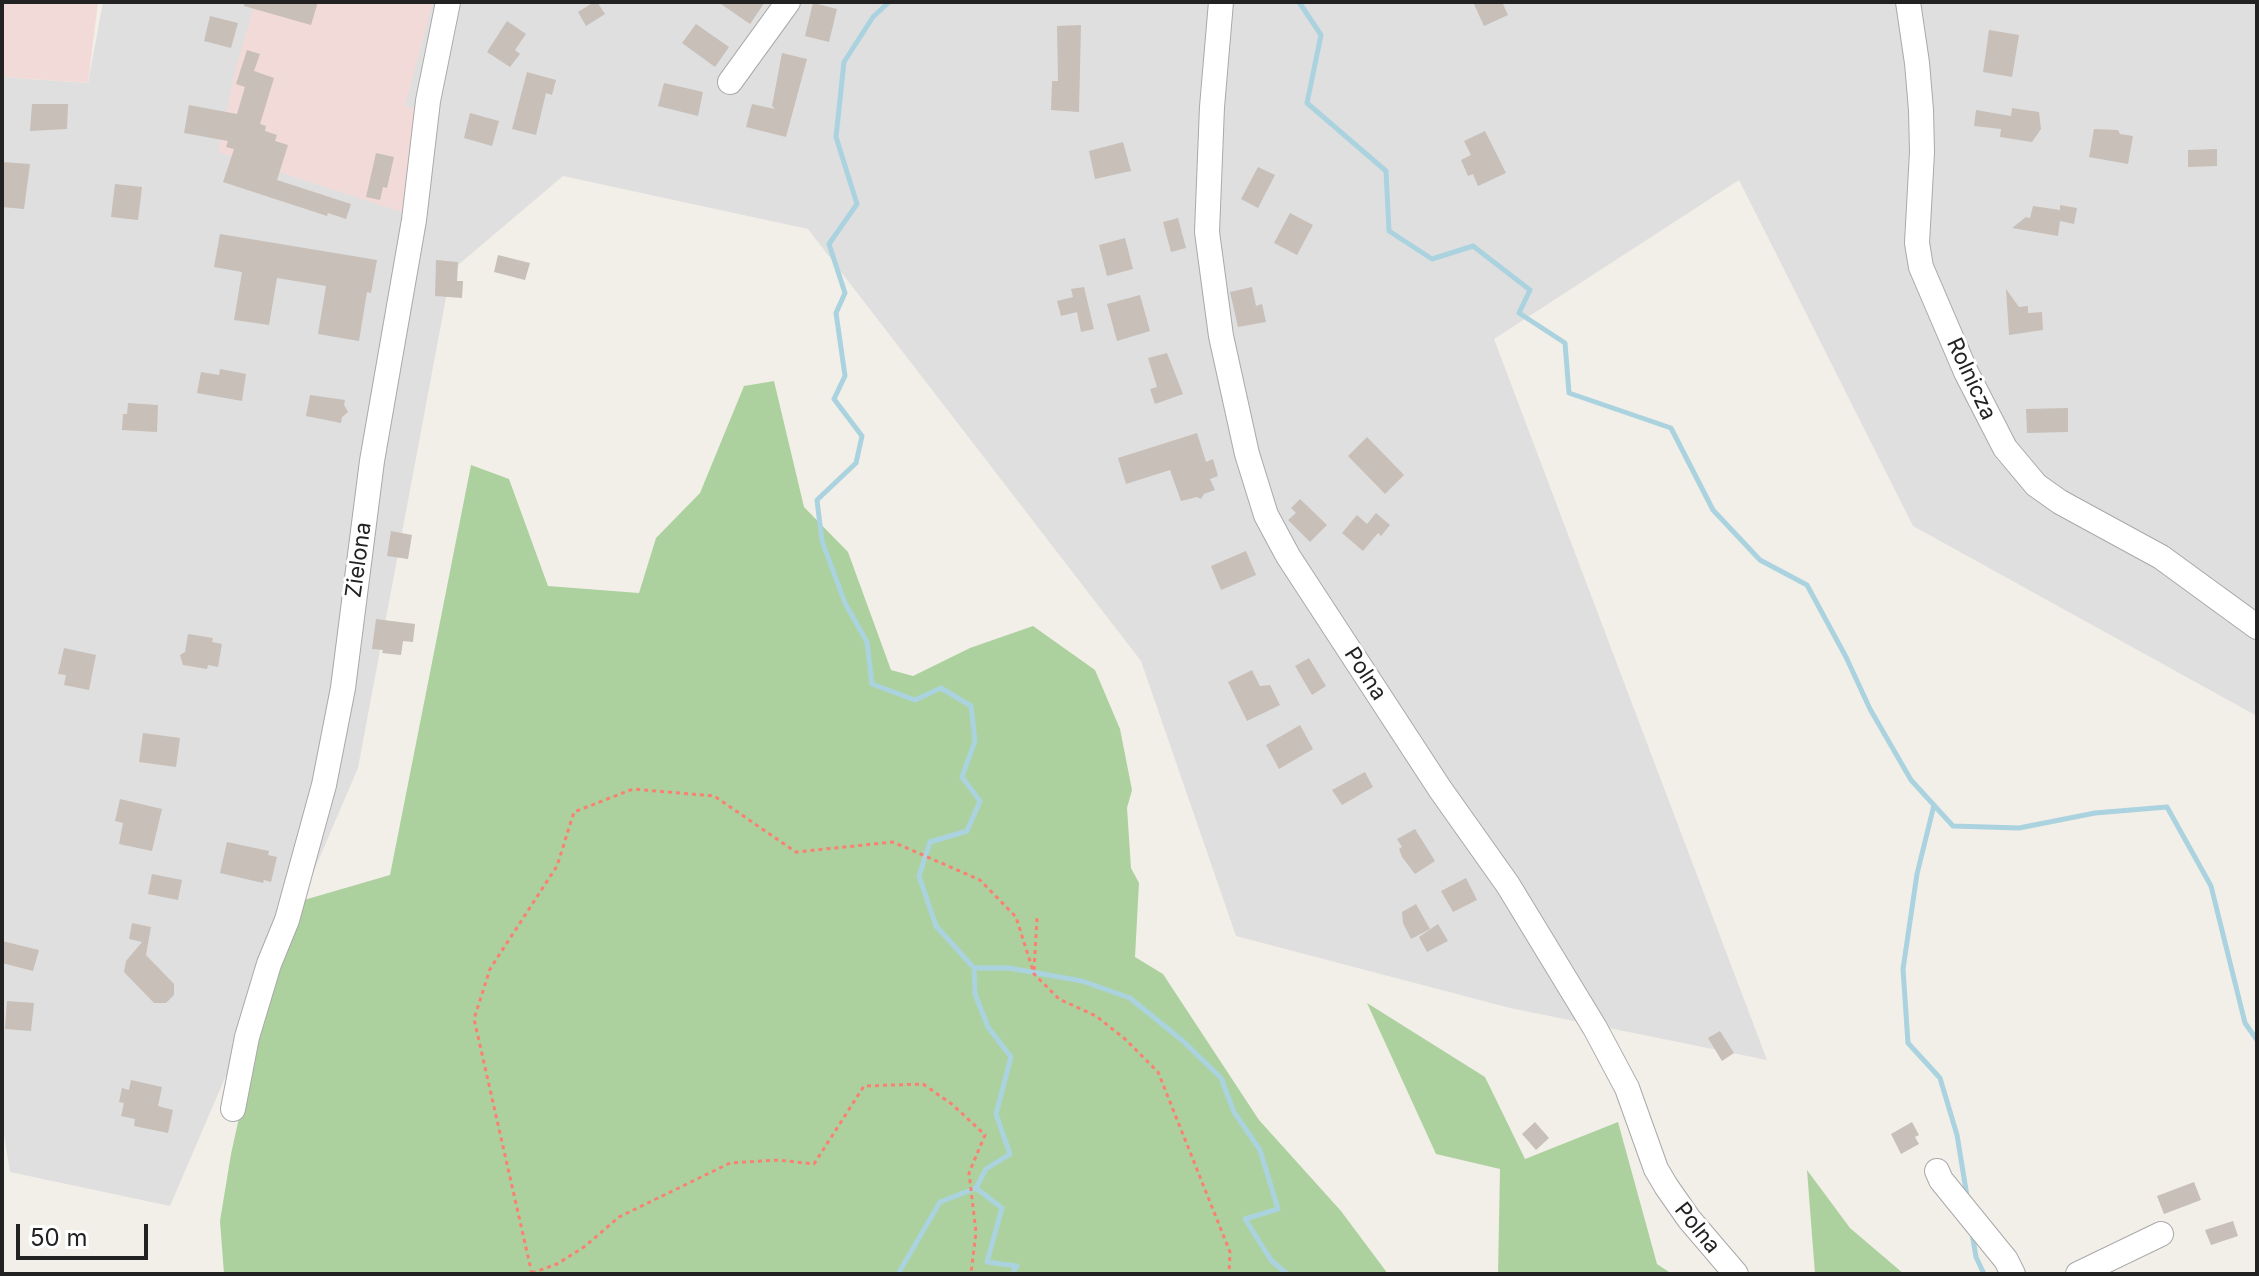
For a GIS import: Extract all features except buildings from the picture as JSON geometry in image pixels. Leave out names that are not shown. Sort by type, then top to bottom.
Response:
[{"type":"street","name":"Zielona","points":[[233,1109],[247,1037],[269,964],[287,920],[324,785],[340,702],[372,461],[414,220],[428,101],[448,2]]},
{"type":"street","points":[[730,82],[788,2]]},
{"type":"street","name":"Polna","points":[[1221,2],[1212,107],[1207,232],[1221,336],[1247,454],[1266,515],[1294,566],[1440,789],[1508,885],[1587,1015],[1627,1088],[1656,1169],[1666,1186],[1689,1219],[1736,1274]]},
{"type":"street","name":"Rolnicza","points":[[1908,2],[1921,110],[1917,243],[1921,267],[1966,372],[2000,439],[2036,485],[2060,502],[2161,557],[2257,627]]},
{"type":"street","points":[[1937,1171],[2006,1260],[2013,1274]]},
{"type":"street","points":[[2078,1274],[2161,1234]]},
{"type":"path","points":[[971,1274],[976,1232],[969,1173],[985,1135],[953,1105],[923,1084],[864,1086],[814,1164],[778,1160],[730,1163],[619,1217],[584,1247],[557,1264],[532,1273],[474,1019],[490,969],[557,866],[574,812],[633,789],[714,796],[796,852],[893,842],[980,880],[1016,917],[1034,974],[1059,999],[1096,1016],[1158,1072],[1230,1252],[1229,1274]]},
{"type":"path","points":[[1034,974],[1037,918]]},
{"type":"shaded area","points":[[2,2],[98,2],[88,83],[2,77]]},
{"type":"shaded area","points":[[103,2],[2257,2],[2257,716],[1913,526],[1739,180],[1494,339],[1767,1060],[1510,1008],[1236,936],[1141,661],[808,229],[563,176],[451,271],[358,768],[170,1206],[10,1172],[2,1123],[2,77],[88,83]]},
{"type":"shaded area","points":[[255,2],[433,2],[405,106],[419,110],[408,214],[218,152],[236,67]]},
{"type":"green space","points":[[774,381],[804,507],[848,552],[891,670],[913,676],[970,648],[1033,626],[1095,670],[1120,729],[1132,790],[1127,808],[1131,868],[1139,883],[1135,957],[1163,974],[1259,1120],[1341,1211],[1388,1274],[224,1274],[220,1221],[231,1154],[256,1041],[304,900],[390,875],[471,465],[509,479],[548,586],[639,593],[656,538],[700,493],[744,386]]},
{"type":"green space","points":[[1367,1003],[1485,1077],[1525,1159],[1618,1122],[1657,1264],[1672,1274],[1498,1274],[1500,1169],[1436,1154]]},
{"type":"green space","points":[[1807,1170],[1850,1228],[1904,1274],[1815,1274]]},
{"type":"waterway","points":[[889,2],[873,17],[844,62],[836,137],[857,204],[829,244],[845,293],[836,313],[845,376],[834,399],[862,436],[856,463],[817,500],[822,541],[845,603],[867,642],[872,684],[915,700],[941,688],[971,706],[975,741],[962,777],[980,801],[967,831],[930,842],[919,876],[936,926],[974,968],[1009,968],[1082,981],[1130,998],[1183,1041],[1221,1078],[1234,1112],[1260,1150],[1278,1209],[1245,1219],[1271,1260],[1287,1274]]},
{"type":"waterway","points":[[1299,2],[1321,35],[1307,103],[1386,171],[1389,231],[1432,259],[1473,246],[1530,290],[1519,313],[1565,343],[1569,393],[1671,428],[1713,510],[1760,560],[1807,585],[1870,709],[1911,780],[1953,826],[2019,828],[2095,813],[2167,807],[2211,886],[2245,1023],[2257,1040]]},
{"type":"waterway","points":[[1934,805],[1917,874],[1903,969],[1908,1043],[1940,1078],[1957,1135],[1967,1196]]},
{"type":"waterway","points":[[974,968],[975,994],[988,1027],[1011,1057],[996,1114],[1010,1154],[986,1169],[976,1188],[1002,1208],[987,1262],[1017,1266],[1012,1274]]},
{"type":"waterway","points":[[898,1274],[940,1202],[976,1188]]},
{"type":"waterway","points":[[1972,1233],[1976,1257],[1984,1274]]}]
